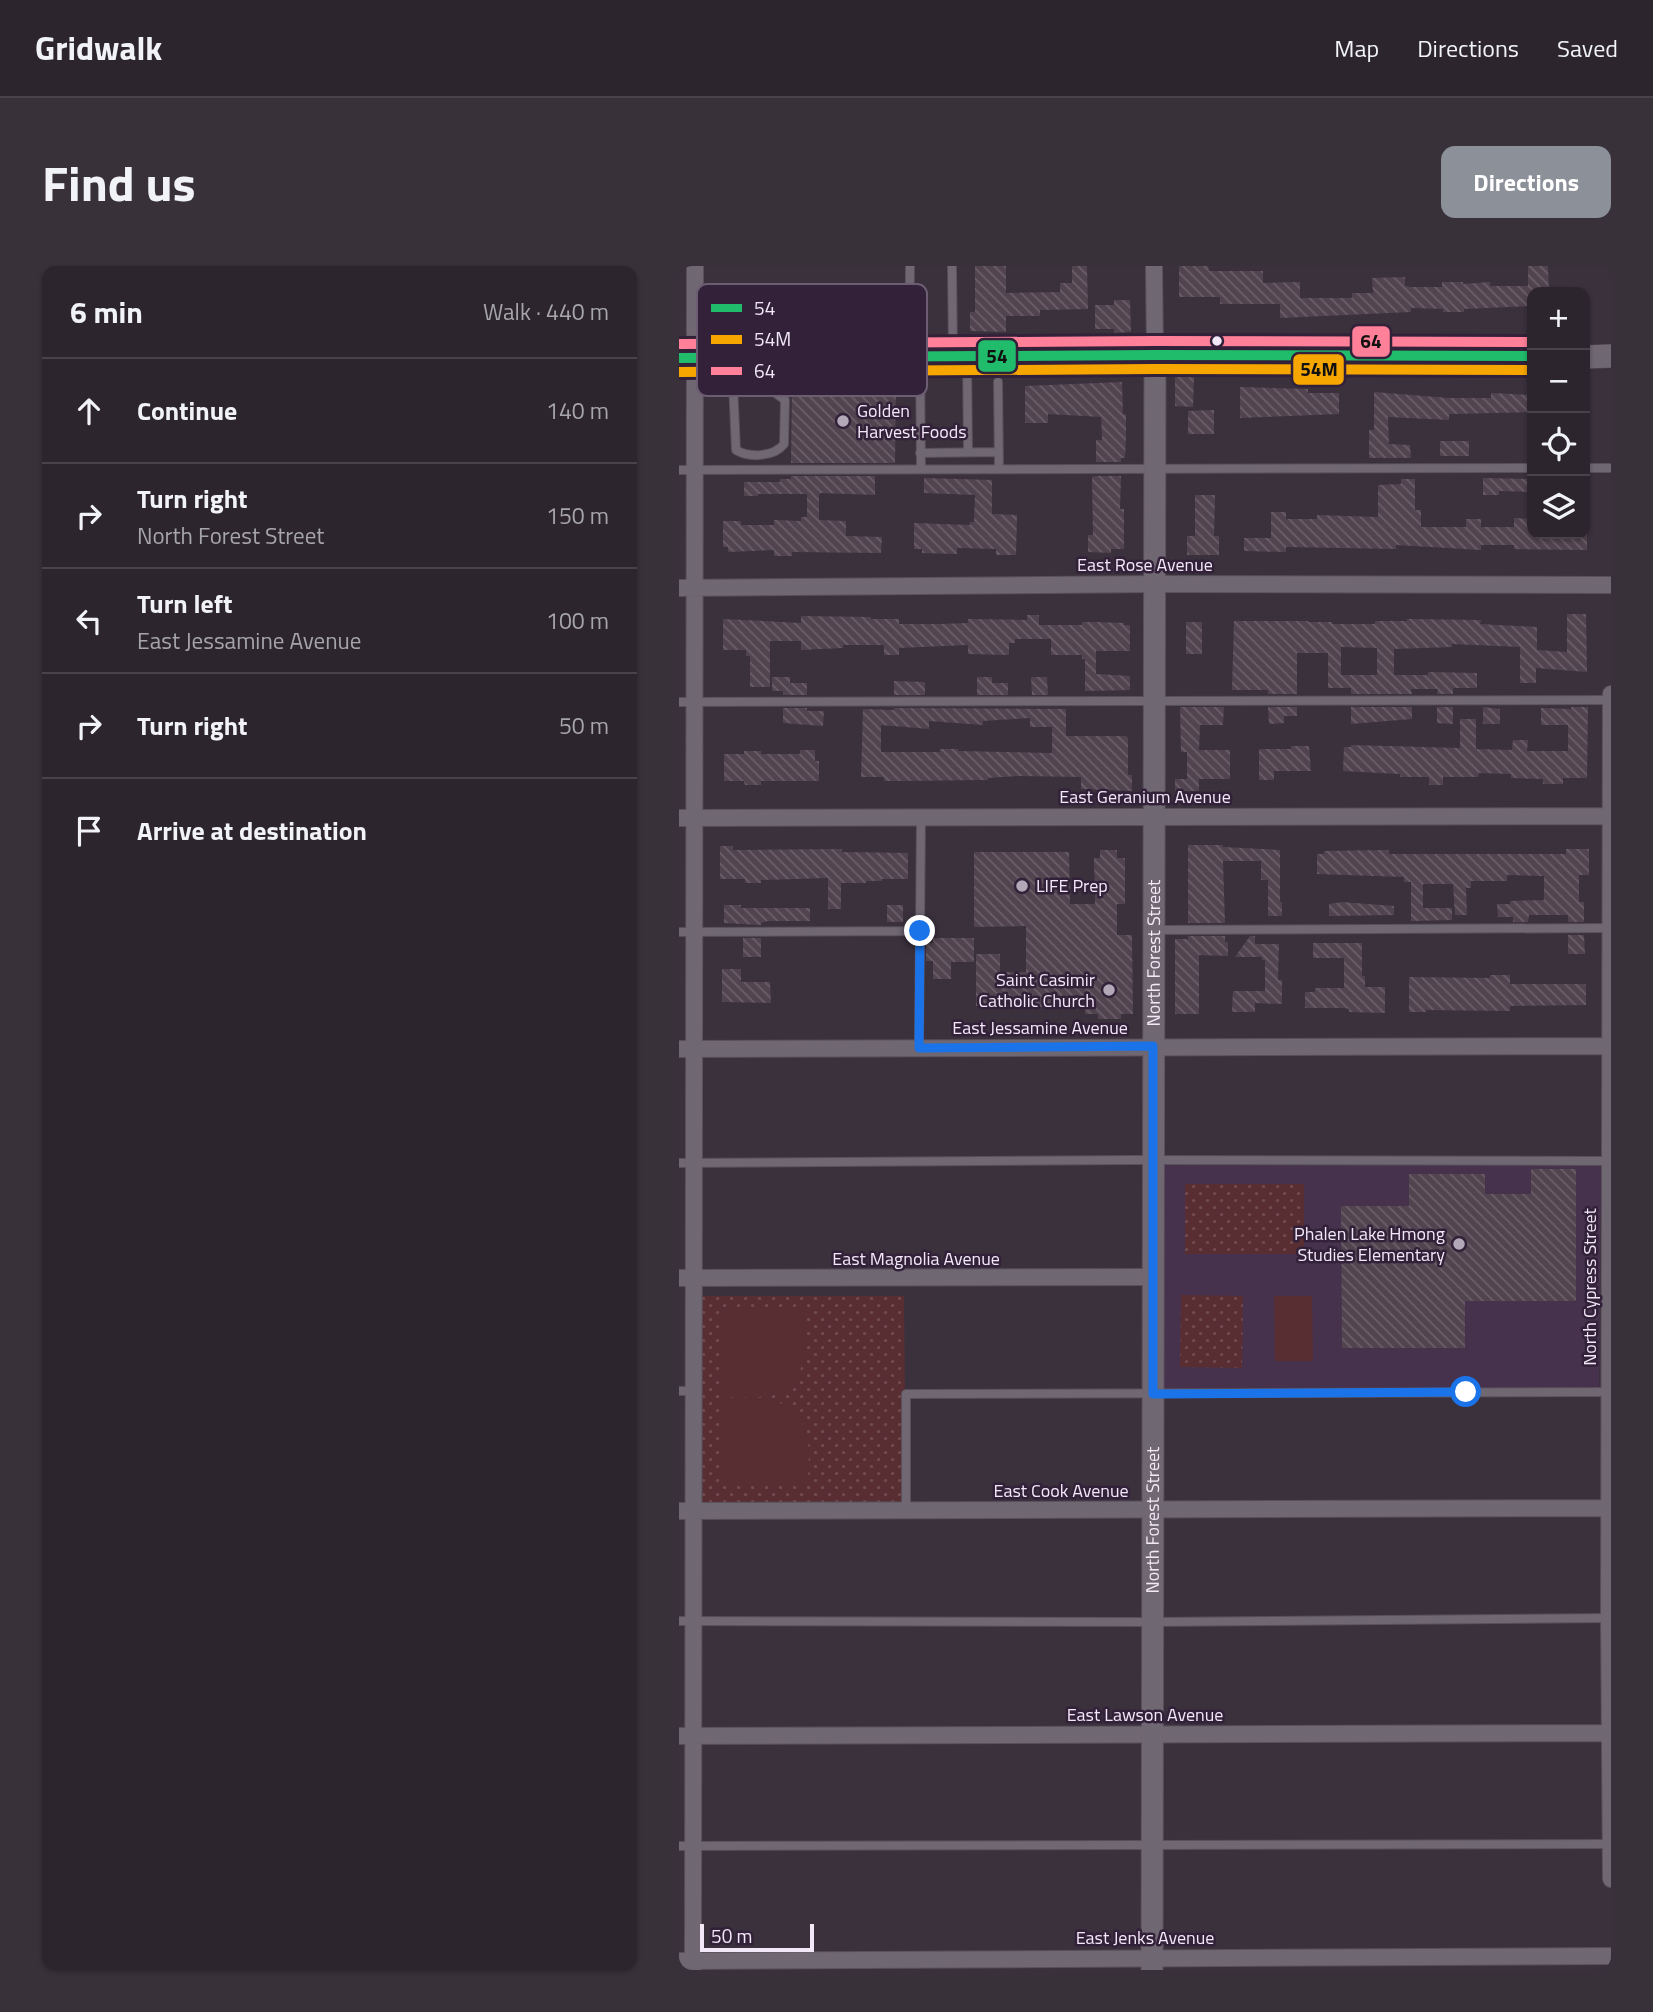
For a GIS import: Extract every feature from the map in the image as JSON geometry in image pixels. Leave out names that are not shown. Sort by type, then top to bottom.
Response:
[{"type":"main road","points":[[927,358],[1155,355],[1527,356]]},
{"type":"main road","points":[[1590,356],[1611,356]]},
{"type":"street","points":[[688,1964],[687,358],[695,266]]},
{"type":"street","points":[[1154,266],[1155,355]]},
{"type":"street","name":"North Forest Street","points":[[1152,1964],[1155,355]]},
{"type":"street","name":"East Rose Avenue","points":[[687,588],[1154,584],[1611,585]]},
{"type":"street","name":"North Cypress Street","points":[[1611,694],[1611,1880]]},
{"type":"street","name":"East Geranium Avenue","points":[[687,818],[1611,816]]},
{"type":"street","name":"East Jessamine Avenue","points":[[686,1049],[1610,1046]]},
{"type":"street","name":"East Magnolia Avenue","points":[[686,1278],[1153,1277]]},
{"type":"street","name":"East Cook Avenue","points":[[686,1511],[1610,1508]]},
{"type":"street","name":"East Lawson Avenue","points":[[686,1736],[1610,1733]]},
{"type":"street","name":"East Jenks Avenue","points":[[688,1964],[1253,1964],[1611,1956]]},
{"type":"lane","points":[[910,266],[911,284]]},
{"type":"lane","points":[[952,266],[968,452]]},
{"type":"lane","points":[[998,382],[999,469]]},
{"type":"lane","points":[[733,396],[736,450],[742,454],[775,452],[784,444],[785,400],[780,396]]},
{"type":"lane","points":[[917,396],[921,469]]},
{"type":"lane","points":[[921,453],[999,452]]},
{"type":"lane","points":[[687,470],[1527,468]]},
{"type":"lane","points":[[1590,468],[1611,468]]},
{"type":"lane","points":[[687,702],[1611,700]]},
{"type":"lane","points":[[919,1048],[921,817]]},
{"type":"lane","points":[[1154,930],[1611,928]]},
{"type":"lane","points":[[687,932],[920,931]]},
{"type":"lane","points":[[686,1163],[1610,1161]]},
{"type":"lane","points":[[906,1509],[906,1394],[1610,1392]]},
{"type":"lane","points":[[686,1620],[1152,1622],[1610,1618]]},
{"type":"lane","points":[[686,1846],[1611,1844]]},
{"type":"shaded area","points":[[1153,1160],[1601,1165],[1599,1387],[1466,1392],[1153,1394]]},
{"type":"shaded area","points":[[1185,1184],[1304,1184],[1304,1254],[1185,1254]]},
{"type":"shaded area","points":[[1181,1295],[1243,1296],[1242,1368],[1180,1367]]},
{"type":"shaded area","points":[[695,1296],[904,1296],[906,1509],[693,1511]]},
{"type":"shaded area","points":[[1274,1296],[1312,1296],[1313,1361],[1275,1361]]},
{"type":"shaded area","points":[[729,1308],[803,1308],[805,1357],[794,1387],[756,1398],[720,1397],[719,1320]]},
{"type":"shaded area","points":[[769,1399],[799,1410],[809,1448],[808,1484],[730,1485],[719,1475],[719,1400]]},
{"type":"building","points":[[975,266],[1006,266],[1006,293],[1060,292],[1060,283],[1072,283],[1072,266],[1087,266],[1088,309],[1040,310],[1040,316],[1006,316],[1006,332],[970,331],[970,312],[975,312]]},
{"type":"building","points":[[1179,266],[1208,266],[1209,271],[1263,271],[1263,283],[1300,282],[1300,298],[1352,298],[1352,293],[1373,293],[1372,278],[1405,277],[1405,286],[1411,287],[1442,287],[1442,282],[1490,282],[1490,286],[1528,286],[1528,266],[1548,266],[1549,287],[1527,287],[1527,306],[1464,309],[1464,312],[1411,308],[1411,312],[1280,318],[1280,304],[1220,304],[1220,297],[1179,297]]},
{"type":"building","points":[[1114,300],[1130,300],[1131,332],[1114,333],[1114,329],[1095,329],[1095,305],[1114,305]]},
{"type":"building","points":[[1175,377],[1194,377],[1193,407],[1175,406]]},
{"type":"building","points":[[1122,382],[1126,435],[1125,458],[1121,458],[1121,462],[1096,462],[1096,440],[1102,440],[1101,417],[1048,414],[1048,423],[1025,423],[1025,386]]},
{"type":"building","points":[[1240,387],[1308,389],[1308,393],[1339,393],[1339,414],[1240,418]]},
{"type":"building","points":[[1374,392],[1449,398],[1491,398],[1491,393],[1527,395],[1527,412],[1449,414],[1449,420],[1388,417],[1389,444],[1410,445],[1411,458],[1369,458],[1369,430],[1374,430]]},
{"type":"building","name":"Golden Harvest Foods","points":[[792,396],[896,396],[895,463],[791,463]]},
{"type":"building","points":[[1214,410],[1214,434],[1188,434],[1188,411]]},
{"type":"building","points":[[1440,441],[1469,441],[1469,456],[1440,456]]},
{"type":"building","points":[[791,476],[875,476],[875,495],[821,493],[819,520],[846,521],[846,536],[882,537],[881,553],[792,552],[792,556],[774,556],[774,550],[728,552],[728,547],[723,547],[723,521],[741,521],[741,525],[774,525],[774,520],[801,521],[801,517],[807,517],[807,494],[744,496],[744,482],[780,482],[780,479],[791,479]]},
{"type":"building","points":[[1121,476],[1120,509],[1124,509],[1124,549],[1111,549],[1111,553],[1088,552],[1088,535],[1093,535],[1092,477]]},
{"type":"building","points":[[924,478],[992,480],[992,514],[1017,515],[1016,555],[996,555],[996,549],[957,548],[957,554],[922,553],[922,549],[914,549],[914,523],[970,525],[970,522],[974,522],[975,495],[924,493]]},
{"type":"building","points":[[1483,478],[1527,479],[1527,492],[1499,491],[1499,495],[1483,495]]},
{"type":"building","points":[[1401,479],[1415,479],[1415,510],[1421,510],[1421,527],[1466,527],[1466,519],[1481,519],[1481,527],[1514,527],[1514,518],[1527,519],[1527,539],[1587,539],[1587,550],[1514,549],[1514,545],[1481,545],[1481,550],[1396,545],[1396,549],[1286,547],[1286,552],[1244,551],[1244,538],[1271,538],[1271,512],[1286,512],[1286,519],[1317,519],[1317,515],[1378,517],[1378,485],[1401,484]]},
{"type":"building","points":[[1195,495],[1215,495],[1214,536],[1219,536],[1219,555],[1187,555],[1187,536],[1195,536]]},
{"type":"building","points":[[1567,614],[1586,614],[1587,672],[1536,668],[1536,683],[1520,683],[1520,647],[1452,644],[1452,647],[1394,649],[1394,675],[1428,675],[1428,672],[1477,673],[1477,688],[1453,688],[1453,694],[1437,694],[1438,689],[1411,689],[1412,694],[1351,694],[1351,688],[1328,688],[1328,653],[1297,653],[1297,694],[1268,694],[1268,690],[1232,690],[1234,621],[1375,624],[1375,621],[1407,619],[1481,620],[1480,624],[1537,627],[1537,650],[1567,652]],"holes":[[[1341,647],[1377,648],[1377,675],[1341,675]]]},
{"type":"building","points":[[1027,615],[1039,615],[1039,625],[1082,625],[1082,622],[1096,622],[1130,625],[1130,651],[1096,651],[1096,674],[1130,676],[1130,690],[1085,691],[1085,659],[1082,659],[1082,655],[1051,655],[1051,639],[1015,639],[1015,643],[1009,643],[1009,655],[968,654],[968,645],[899,648],[899,655],[884,655],[884,645],[843,645],[843,648],[801,650],[801,641],[770,641],[770,687],[750,687],[750,656],[746,656],[746,650],[723,650],[723,619],[801,623],[801,616],[871,617],[899,619],[899,624],[939,624],[968,623],[968,619],[1027,620]]},
{"type":"building","points":[[1186,622],[1202,622],[1202,654],[1186,654]]},
{"type":"building","points":[[772,677],[790,677],[790,683],[807,683],[807,695],[783,695],[783,691],[772,691]]},
{"type":"building","points":[[977,677],[992,677],[992,683],[1008,683],[1008,695],[977,695]]},
{"type":"building","points":[[1031,677],[1047,677],[1048,695],[1032,695]]},
{"type":"building","points":[[894,681],[925,682],[925,695],[894,695]]},
{"type":"building","points":[[1180,707],[1224,707],[1223,725],[1200,725],[1199,750],[1230,750],[1230,779],[1199,779],[1199,791],[1175,791],[1175,779],[1187,779],[1187,752],[1181,752]]},
{"type":"building","points":[[1268,707],[1297,707],[1297,716],[1284,716],[1284,723],[1269,724]]},
{"type":"building","points":[[1351,707],[1412,707],[1412,719],[1351,724]]},
{"type":"building","points":[[1437,707],[1453,707],[1453,724],[1437,723]]},
{"type":"building","points":[[1483,707],[1500,709],[1500,724],[1483,724]]},
{"type":"building","points":[[1588,707],[1587,778],[1563,778],[1563,784],[1543,784],[1543,779],[1479,773],[1478,777],[1443,777],[1443,785],[1429,785],[1429,777],[1343,771],[1344,747],[1351,745],[1460,748],[1460,719],[1476,719],[1476,749],[1512,750],[1513,740],[1528,740],[1527,751],[1568,751],[1568,725],[1541,725],[1541,708]]},
{"type":"building","points":[[783,708],[824,711],[823,726],[783,723]]},
{"type":"building","points":[[863,709],[1066,709],[1066,736],[1128,738],[1128,775],[1132,775],[1132,791],[1081,789],[1081,777],[1018,776],[988,780],[884,781],[884,777],[861,777]],"holes":[[[1030,718],[1030,727],[1052,727],[1052,753],[958,749],[940,749],[940,752],[881,752],[881,725],[929,729],[929,721],[983,725],[983,721]]]},
{"type":"building","points":[[1291,746],[1309,746],[1311,771],[1274,771],[1274,780],[1259,780],[1259,749],[1291,749]]},
{"type":"building","points":[[800,750],[815,750],[815,761],[819,761],[819,781],[761,781],[761,785],[745,785],[744,781],[724,781],[724,754],[761,751],[761,754],[800,754]]},
{"type":"building","points":[[1188,845],[1280,850],[1282,916],[1268,916],[1268,880],[1261,880],[1261,861],[1223,861],[1225,923],[1188,923]]},
{"type":"building","points":[[720,846],[733,846],[733,850],[842,849],[842,852],[908,853],[908,879],[841,883],[841,909],[828,909],[828,878],[761,880],[761,883],[745,883],[745,879],[720,879]]},
{"type":"building","points":[[1566,849],[1589,849],[1589,875],[1579,875],[1579,902],[1584,902],[1584,922],[1568,922],[1568,915],[1529,915],[1528,922],[1513,922],[1513,917],[1498,917],[1497,904],[1544,900],[1544,876],[1507,875],[1507,881],[1471,881],[1471,888],[1466,888],[1467,915],[1455,915],[1453,884],[1423,884],[1423,908],[1452,908],[1452,920],[1411,921],[1411,882],[1404,882],[1404,877],[1317,874],[1317,854],[1324,854],[1324,851],[1389,850],[1389,854],[1566,854]]},
{"type":"building","points":[[1100,850],[1117,850],[1117,858],[1125,858],[1125,904],[1117,904],[1117,935],[1132,935],[1133,1014],[1121,1014],[1121,1019],[1098,1019],[1098,1014],[1085,1014],[1085,999],[1060,999],[1060,1007],[1034,1007],[1034,999],[1000,999],[1000,1006],[976,1006],[976,954],[1000,954],[1000,972],[1026,972],[1026,926],[974,927],[974,852],[1069,852],[1070,904],[1095,904],[1094,858],[1100,858]]},
{"type":"building","points":[[1342,902],[1394,906],[1394,915],[1329,916],[1329,904]]},
{"type":"building","points":[[724,905],[741,905],[741,908],[810,908],[810,921],[768,921],[761,925],[724,923]]},
{"type":"building","points":[[887,905],[903,905],[903,922],[887,922]]},
{"type":"building","points":[[1568,935],[1584,935],[1585,954],[1568,954]]},
{"type":"building","points":[[1188,936],[1225,936],[1228,956],[1199,955],[1199,1014],[1175,1014],[1175,939],[1188,939]]},
{"type":"building","points":[[1250,936],[1255,936],[1255,944],[1279,944],[1278,980],[1282,980],[1282,1004],[1255,1003],[1255,1012],[1232,1012],[1233,991],[1265,991],[1265,960],[1262,960],[1262,957],[1235,957]]},
{"type":"building","points":[[743,938],[761,938],[761,957],[743,957]]},
{"type":"building","points":[[933,938],[974,938],[974,962],[951,962],[951,979],[933,979],[933,961],[926,961],[926,943],[933,943]]},
{"type":"building","points":[[1313,943],[1362,943],[1362,976],[1365,976],[1365,987],[1385,987],[1385,1013],[1349,1012],[1349,1009],[1344,1008],[1305,1008],[1305,992],[1315,992],[1315,988],[1344,988],[1344,958],[1313,958]]},
{"type":"building","points":[[722,969],[741,969],[741,982],[770,982],[771,1003],[722,1002]]},
{"type":"building","points":[[1490,975],[1510,975],[1510,984],[1586,984],[1586,1005],[1510,1006],[1510,1011],[1409,1012],[1409,977],[1490,978]]},
{"type":"building","name":"Phalen Lake Hmong Studies Elementary","points":[[1531,1169],[1576,1169],[1576,1301],[1465,1301],[1465,1348],[1342,1348],[1341,1206],[1409,1206],[1409,1174],[1485,1174],[1485,1194],[1531,1194]]},
{"type":"transit line","name":"64","points":[[927,342],[1527,342]]},
{"type":"transit line","name":"64","points":[[679,344],[697,344]]},
{"type":"transit line","name":"54","points":[[927,356],[1527,356]]},
{"type":"transit line","name":"54","points":[[679,358],[697,358]]},
{"type":"transit line","name":"54M","points":[[927,370],[1527,370]]},
{"type":"transit line","name":"54M","points":[[679,372],[697,372]]},
{"type":"place","name":"Golden Harvest Foods","points":[[843,421]]},
{"type":"place","name":"LIFE Prep","points":[[1022,886]]},
{"type":"place","name":"Saint Casimir Catholic Church","points":[[1109,990]]},
{"type":"place","name":"Phalen Lake Hmong Studies Elementary","points":[[1459,1244]]},
{"type":"route","points":[[920,931],[919,1048],[1153,1046],[1153,1394],[1466,1392]]}]
